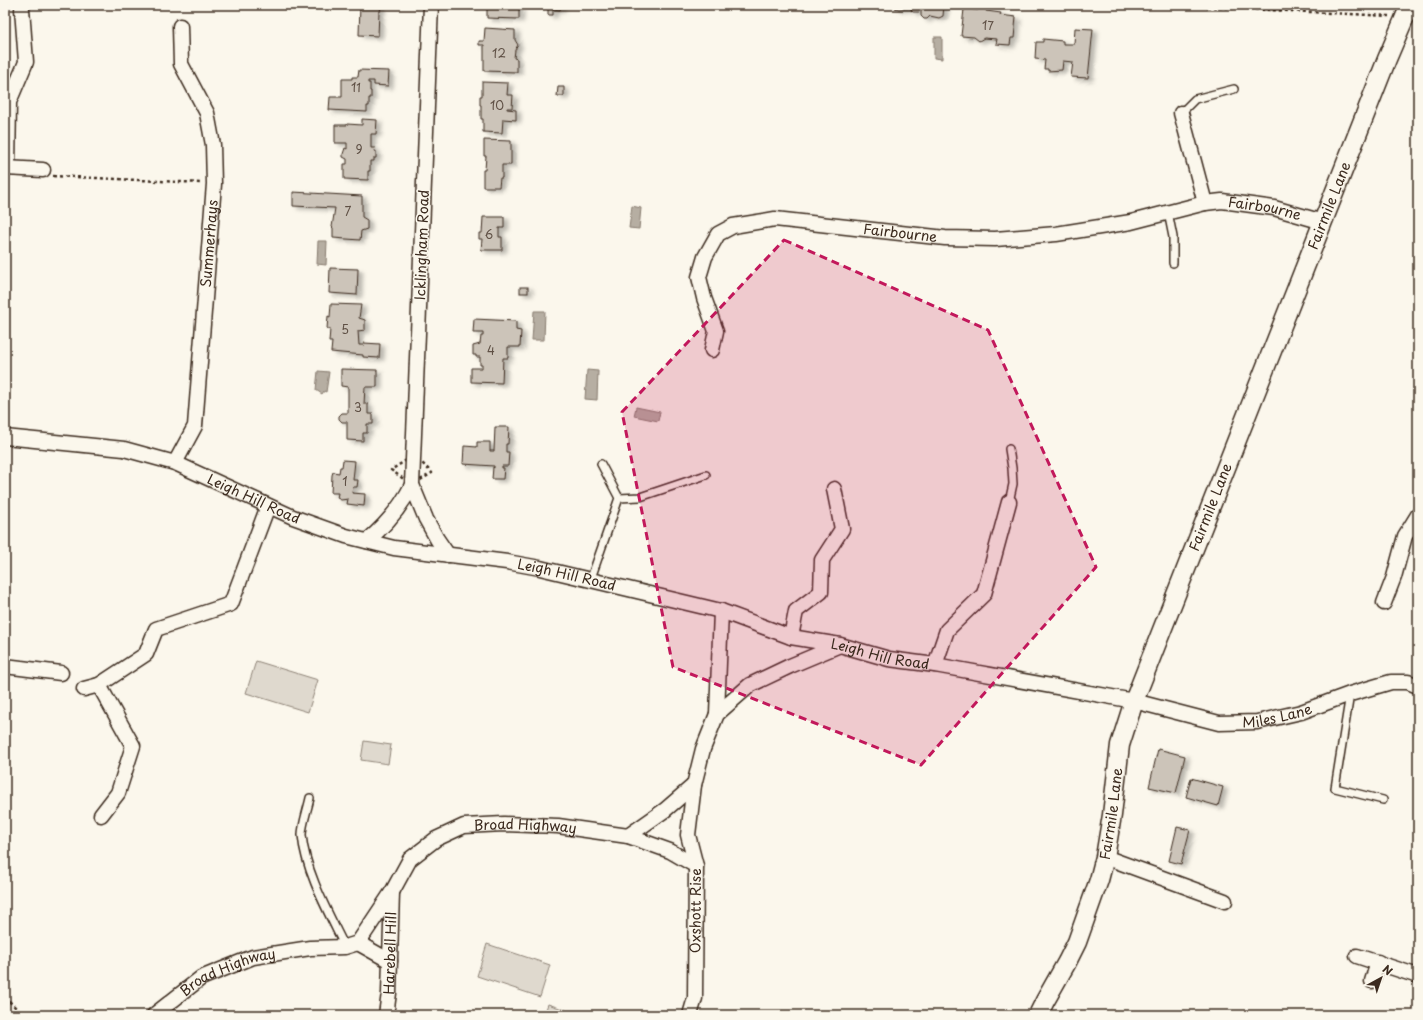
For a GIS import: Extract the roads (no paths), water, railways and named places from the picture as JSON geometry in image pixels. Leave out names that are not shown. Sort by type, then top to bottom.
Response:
[{"type":"street","name":"Icklingham Road","points":[[431,5],[412,485],[426,519],[448,555]]},
{"type":"street","points":[[22,9],[26,62],[10,102],[6,168],[43,170]]},
{"type":"street","name":"Fairmile Lane","points":[[1038,1015],[1067,962],[1099,880],[1105,857],[1112,815],[1120,745],[1134,701],[1387,59],[1410,12]]},
{"type":"street","name":"Summerhays","points":[[175,463],[194,426],[214,184],[213,145],[207,113],[181,64],[180,26]]},
{"type":"street","points":[[1181,113],[1205,203]]},
{"type":"street","name":"Fairbourne","points":[[712,350],[716,332],[704,298],[699,277],[705,258],[718,234],[733,226],[775,219],[945,238],[995,239],[1056,234],[1131,222],[1205,203],[1222,201],[1274,208],[1323,222]]},
{"type":"street","name":"Leigh Hill Road","points":[[5,437],[124,449],[175,463],[268,506],[319,527],[394,548],[534,567],[721,611],[791,638],[840,645],[889,659],[934,665],[1134,701]]},
{"type":"street","name":"Icklingham Road","points":[[367,541],[394,515],[412,485]]},
{"type":"street","points":[[791,638],[796,611],[821,592],[822,560],[842,529],[834,489]]},
{"type":"street","points":[[934,665],[947,630],[984,594],[1009,502]]},
{"type":"street","points":[[84,689],[99,685],[146,654],[156,629],[231,604],[268,506]]},
{"type":"street","points":[[1384,602],[1394,577],[1405,536],[1418,515]]},
{"type":"street","name":"Oxshott Rise","points":[[690,1015],[696,998],[696,866],[688,835],[694,786],[703,749],[717,714],[721,611]]},
{"type":"street","name":"Oxshott Rise","points":[[717,714],[750,686],[790,666],[840,645]]},
{"type":"street","points":[[5,666],[61,673]]},
{"type":"street","name":"Miles Lane","points":[[1134,701],[1219,723],[1257,722],[1301,712],[1350,694],[1391,682],[1408,682],[1418,686]]},
{"type":"street","points":[[99,685],[134,746],[118,793],[101,815]]},
{"type":"street","points":[[628,836],[665,810],[694,786]]},
{"type":"street","name":"Broad Highway","points":[[154,1015],[201,978],[253,957],[310,948],[352,945],[392,892],[410,859],[436,839],[464,826],[504,824],[558,826],[628,836],[670,851],[696,866]]},
{"type":"street","points":[[1105,857],[1225,901]]},
{"type":"street","name":"Harebell Hill","points":[[386,1015],[389,993],[392,892]]},
{"type":"street","points":[[352,945],[390,961]]},
{"type":"street","points":[[1357,956],[1418,976]]},
{"type":"street","points":[[1372,981],[1378,962]]},
{"type":"lane","points":[[1181,113],[1194,99],[1234,89]]},
{"type":"lane","points":[[1168,212],[1173,236],[1173,263]]},
{"type":"lane","points":[[1009,449],[1013,484],[1009,502]]},
{"type":"lane","points":[[590,581],[619,498],[601,464]]},
{"type":"lane","points":[[619,498],[640,497],[706,475]]},
{"type":"lane","points":[[1350,694],[1335,788],[1383,800]]},
{"type":"lane","points":[[310,798],[302,833],[308,865],[327,910],[352,945]]}]
